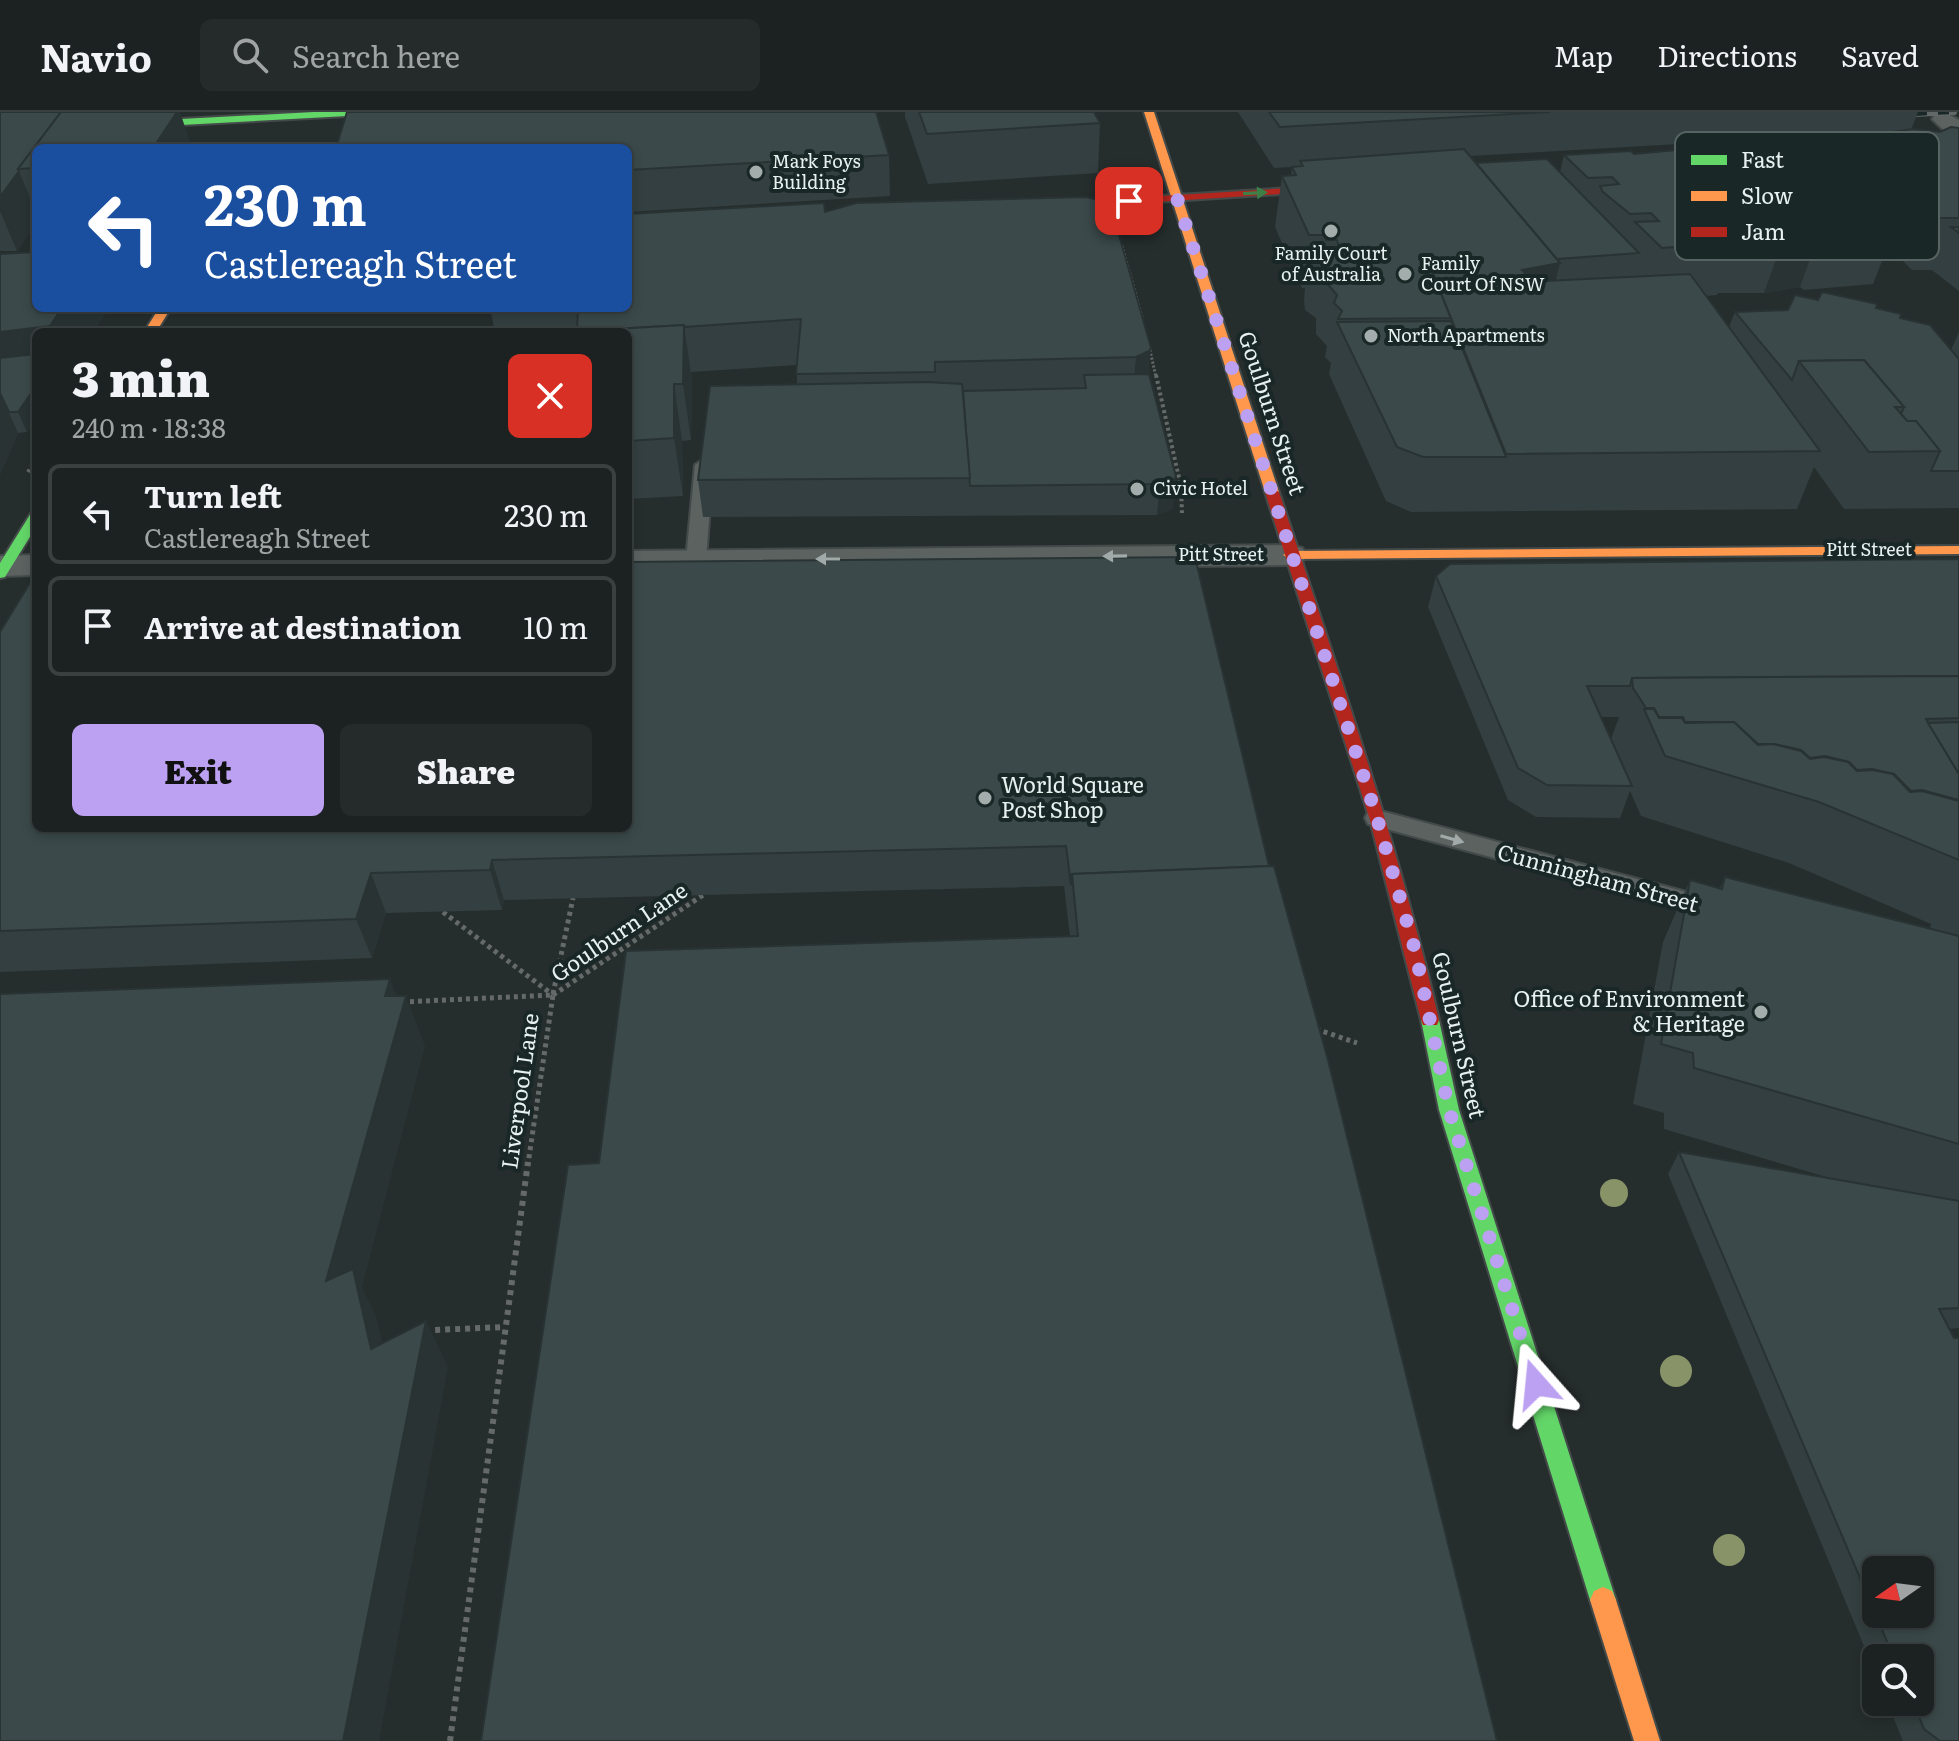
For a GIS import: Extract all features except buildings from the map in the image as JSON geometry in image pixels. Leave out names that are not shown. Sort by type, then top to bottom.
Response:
[{"type":"main road","points":[[104,126],[263,120],[366,112]]},
{"type":"main road","name":"Goulburn Street","points":[[1149,112],[1377,818],[1415,950],[1449,1110],[1647,1741]]},
{"type":"main road","points":[[1939,147],[1959,146]]},
{"type":"main road","points":[[1024,207],[1364,187]]},
{"type":"main road","points":[[10,567],[32,524]]},
{"type":"main road","name":"Pitt Street","points":[[1290,555],[1959,550]]},
{"type":"street","name":"Pitt Street","points":[[632,561],[1290,555]]},
{"type":"lane","points":[[696,560],[706,447]]},
{"type":"lane","name":"Cunningham Street","points":[[1377,818],[1731,913]]},
{"type":"path","points":[[1119,240],[1145,329]]},
{"type":"path","points":[[1149,344],[1181,487],[1182,515]]},
{"type":"path","name":"Goulburn Lane","points":[[553,995],[703,895]]},
{"type":"path","points":[[443,912],[553,995],[573,898]]},
{"type":"path","name":"Liverpool Lane","points":[[386,1002],[553,995],[504,1327],[450,1741]]},
{"type":"path","points":[[1304,1025],[1357,1043]]},
{"type":"path","points":[[423,1336],[435,1330],[504,1327]]},
{"type":"railway","points":[[1894,115],[1954,112]]},
{"type":"traffic: fast","points":[[125,125],[366,112]]},
{"type":"traffic: fast","points":[[0,574],[32,522]]},
{"type":"traffic: fast","points":[[1430,1020],[1449,1110],[1603,1600]]},
{"type":"traffic: slow","points":[[1149,112],[1272,492]]},
{"type":"traffic: slow","points":[[152,328],[162,312]]},
{"type":"traffic: slow","points":[[1290,555],[1959,550]]},
{"type":"traffic: slow","points":[[1603,1600],[1647,1741]]},
{"type":"traffic: jam","points":[[1939,147],[1959,146]]},
{"type":"traffic: jam","points":[[1046,206],[1340,188]]},
{"type":"traffic: jam","points":[[1272,492],[1378,820],[1430,1020]]},
{"type":"place","name":"Mark Foys Building","points":[[756,172]]},
{"type":"place","name":"Family Court of Australia","points":[[1331,231]]},
{"type":"place","name":"Family Court Of NSW","points":[[1405,274]]},
{"type":"place","name":"North Apartments","points":[[1371,336]]},
{"type":"place","name":"Civic Hotel","points":[[1137,489]]},
{"type":"place","name":"World Square Post Shop","points":[[985,798]]},
{"type":"place","name":"Office of Environment & Heritage","points":[[1761,1012]]},
{"type":"route","points":[[1129,201],[1177,198],[1377,818],[1415,950],[1449,1110],[1536,1384]]}]
